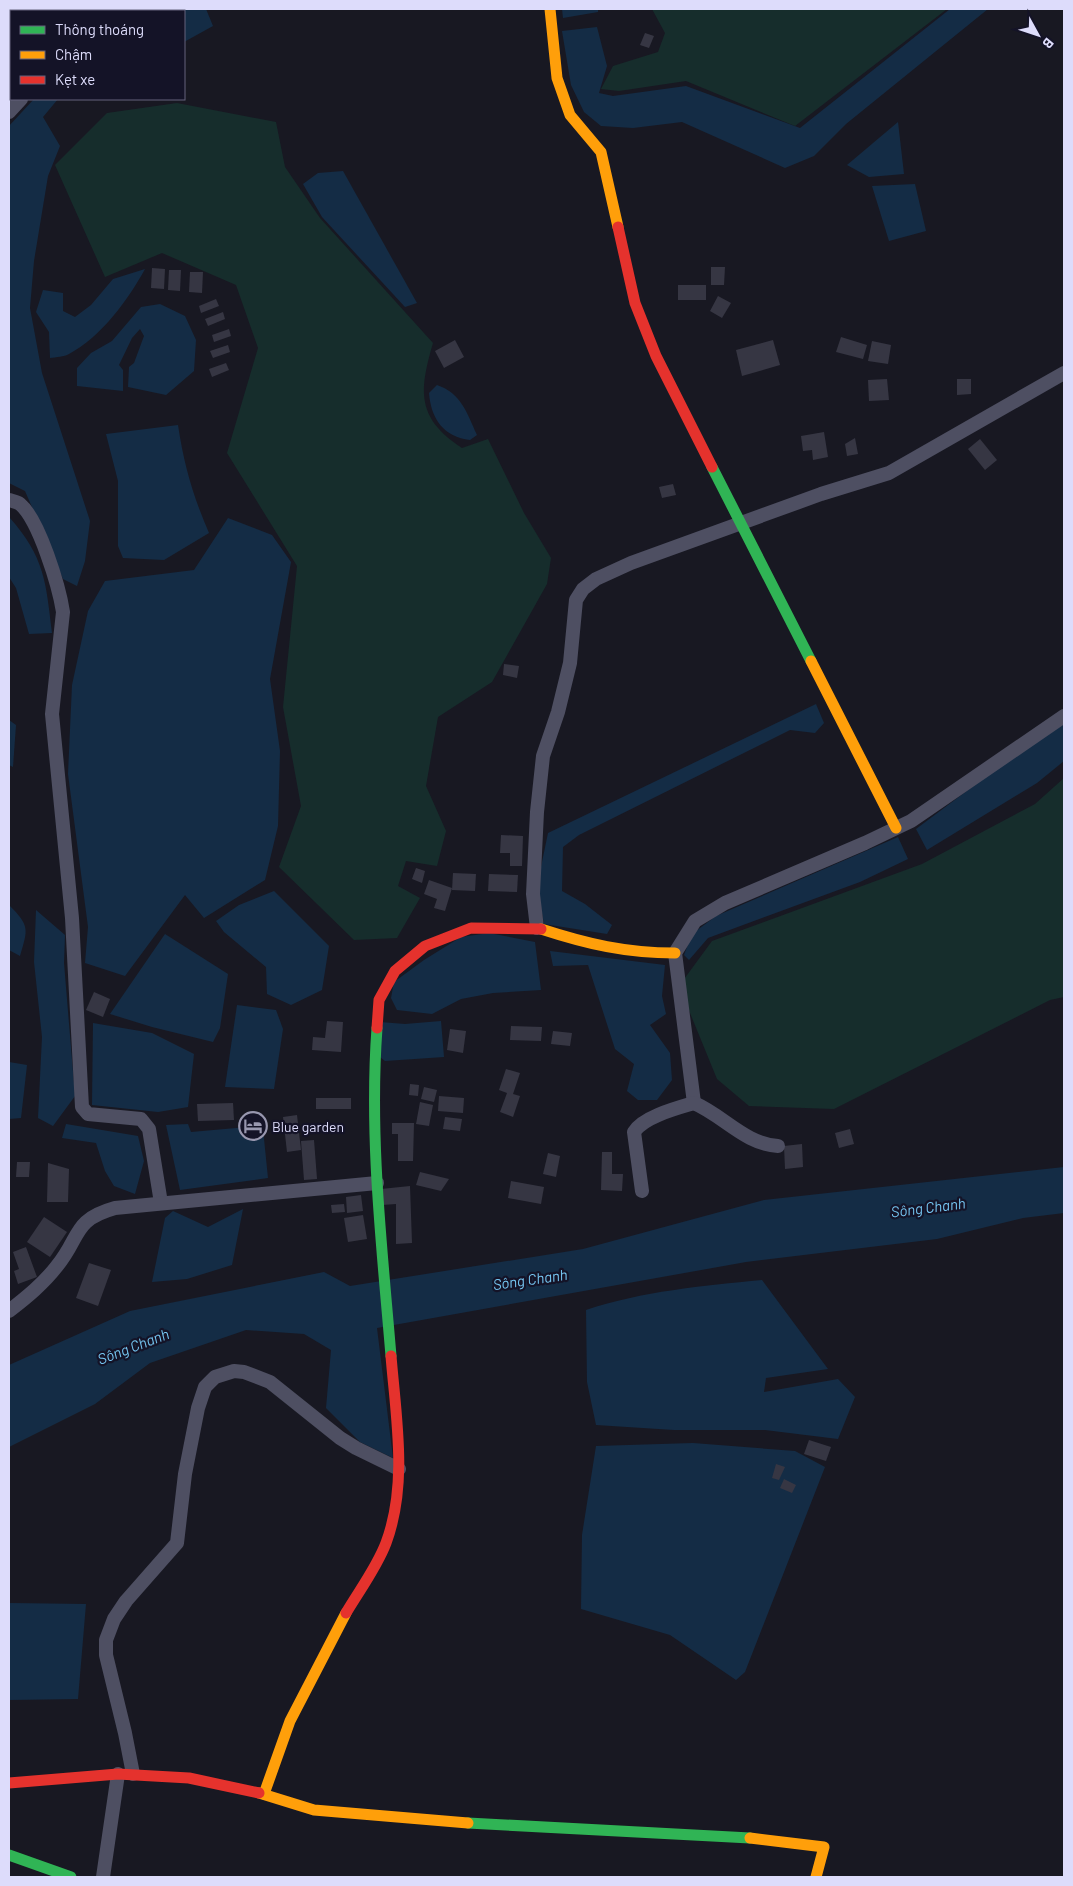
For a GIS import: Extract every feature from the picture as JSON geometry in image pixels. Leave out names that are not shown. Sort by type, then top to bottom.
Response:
[{"type":"main road","points":[[550,9],[557,78],[570,115],[601,152],[635,303],[656,356],[740,525],[896,828]]},
{"type":"main road","points":[[264,1794],[290,1721],[319,1662],[385,1545],[396,1511],[399,1469],[377,1183],[374,1070],[379,1000],[395,971],[425,946],[471,928],[537,928],[592,945],[640,953],[675,953]]},
{"type":"main road","points":[[9,1783],[118,1774],[189,1778],[264,1794],[292,1805],[314,1810],[487,1825],[741,1838],[824,1847],[816,1877]]},
{"type":"main road","points":[[9,1855],[71,1877]]},
{"type":"street","points":[[9,112],[20,100]]},
{"type":"street","points":[[537,928],[533,894],[537,812],[543,756],[558,712],[570,663],[576,600],[582,589],[596,579],[630,562],[740,525],[821,494],[889,473],[912,462],[1064,373]]},
{"type":"street","points":[[9,500],[19,503],[39,530],[61,599],[63,612],[52,714],[72,918],[82,1107],[88,1114],[141,1120],[146,1124],[149,1129],[160,1204]]},
{"type":"street","points":[[694,1104],[675,953],[695,921],[725,903],[896,828],[1020,748],[1064,716]]},
{"type":"street","points":[[694,1104],[735,1128],[752,1142],[778,1146]]},
{"type":"street","points":[[642,1191],[634,1132],[642,1123],[694,1104]]},
{"type":"street","points":[[9,1311],[36,1290],[59,1264],[82,1224],[97,1213],[115,1208],[377,1183]]},
{"type":"street","points":[[133,1774],[126,1733],[106,1654],[106,1640],[114,1619],[126,1601],[177,1543],[185,1474],[198,1408],[201,1395],[210,1382],[220,1374],[234,1371],[261,1377],[348,1443],[399,1469]]},
{"type":"street","points":[[103,1877],[118,1774]]},
{"type":"green space","points":[[652,9],[947,9],[795,126],[686,81],[619,91],[601,89],[613,66],[658,52],[665,33]]},
{"type":"green space","points":[[177,103],[276,122],[285,167],[320,218],[433,343],[425,375],[424,389],[425,402],[436,426],[462,448],[488,439],[524,513],[551,558],[547,584],[492,682],[438,717],[426,786],[446,831],[437,866],[406,861],[398,886],[420,898],[397,938],[354,940],[279,867],[301,806],[283,707],[297,566],[227,453],[258,348],[236,285],[162,253],[105,277],[55,165],[107,113]]},
{"type":"green space","points":[[1064,778],[1064,997],[1050,1000],[834,1109],[749,1106],[717,1079],[679,986],[712,941],[922,864],[1035,804]]},
{"type":"water","points":[[206,9],[213,26],[185,41],[185,10],[102,10]]},
{"type":"water","points":[[562,9],[598,9],[598,12],[563,18]]},
{"type":"water","points":[[950,9],[988,9],[846,124],[814,156],[785,168],[682,122],[633,128],[601,126],[584,112],[571,85],[562,31],[597,27],[607,66],[599,93],[613,96],[686,86],[800,128]]},
{"type":"water","points":[[33,100],[57,100],[43,117],[60,146],[48,176],[34,261],[30,308],[42,373],[90,521],[85,561],[77,586],[63,579],[25,491],[9,483],[9,126]]},
{"type":"water","points":[[898,122],[904,174],[869,177],[847,165]]},
{"type":"water","points":[[343,171],[417,303],[405,307],[322,217],[303,184],[318,173]]},
{"type":"water","points":[[915,184],[926,231],[889,241],[872,186]]},
{"type":"water","points":[[145,269],[122,305],[103,328],[81,347],[67,355],[50,358],[49,332],[36,312],[43,290],[63,293],[63,311],[75,317],[91,305],[113,279]]},
{"type":"water","points":[[160,304],[185,316],[196,340],[194,371],[166,395],[128,387],[129,367],[134,363],[144,336],[140,329],[132,338],[119,365],[123,370],[123,391],[77,386],[77,368],[91,353],[112,341],[141,307]]},
{"type":"water","points":[[437,385],[452,393],[462,405],[477,435],[470,440],[446,431],[436,419],[429,393]]},
{"type":"water","points":[[178,425],[190,480],[209,533],[164,560],[123,558],[118,546],[118,481],[106,434]]},
{"type":"water","points":[[9,517],[30,545],[42,571],[52,633],[29,634],[16,588],[9,577]]},
{"type":"water","points":[[228,518],[272,535],[291,562],[270,679],[280,751],[278,826],[265,880],[204,918],[185,895],[125,976],[85,963],[88,927],[68,774],[72,685],[88,611],[105,581],[194,570]]},
{"type":"water","points":[[816,704],[824,723],[815,733],[790,730],[579,835],[563,847],[562,891],[585,904],[612,925],[607,934],[544,924],[537,886],[548,833]]},
{"type":"water","points":[[1064,718],[1064,761],[1037,783],[927,850],[916,829]]},
{"type":"water","points":[[9,720],[16,725],[13,767],[9,765]]},
{"type":"water","points":[[898,837],[908,859],[860,882],[708,938],[689,960],[684,955],[692,934],[716,916]]},
{"type":"water","points":[[274,891],[329,946],[322,990],[291,1005],[267,994],[266,967],[224,932],[216,921],[239,905]]},
{"type":"water","points":[[9,905],[24,923],[26,934],[20,956],[9,950]]},
{"type":"water","points":[[36,910],[65,935],[64,963],[75,1096],[53,1126],[38,1118],[42,1037],[34,962]]},
{"type":"water","points":[[489,933],[535,942],[541,990],[493,993],[461,999],[432,1014],[397,1010],[391,998],[394,982],[424,960],[461,937]]},
{"type":"water","points":[[165,934],[228,974],[220,1028],[213,1042],[152,1027],[110,1014]]},
{"type":"water","points":[[550,951],[665,965],[662,996],[666,1014],[650,1025],[670,1053],[672,1080],[657,1100],[638,1100],[627,1091],[634,1064],[615,1049],[588,965],[553,966]]},
{"type":"water","points":[[237,1005],[276,1010],[283,1029],[274,1089],[225,1087]]},
{"type":"water","points":[[441,1021],[444,1057],[385,1061],[380,1057],[380,1022],[405,1024]]},
{"type":"water","points":[[93,1023],[152,1033],[194,1054],[188,1107],[158,1112],[92,1105]]},
{"type":"water","points":[[9,1062],[27,1065],[21,1118],[9,1119]]},
{"type":"water","points":[[66,1124],[138,1136],[144,1161],[135,1194],[114,1186],[105,1171],[96,1143],[62,1138]]},
{"type":"water","points":[[188,1124],[191,1132],[259,1126],[263,1129],[268,1178],[180,1190],[166,1125]]},
{"type":"water","name":"Sông Chanh","points":[[1064,1167],[1064,1213],[1023,1218],[937,1239],[746,1262],[377,1328],[393,1458],[360,1442],[326,1408],[331,1350],[304,1334],[246,1330],[150,1363],[95,1404],[9,1447],[9,1365],[130,1311],[324,1272],[350,1286],[583,1249],[764,1200]]},
{"type":"water","points":[[243,1209],[232,1265],[187,1279],[152,1282],[165,1218],[173,1211],[208,1227]]},
{"type":"water","points":[[762,1280],[828,1369],[766,1378],[764,1392],[838,1379],[855,1397],[838,1439],[765,1430],[674,1430],[596,1425],[587,1382],[586,1310],[651,1294]]},
{"type":"water","points":[[693,1443],[795,1451],[825,1467],[745,1672],[736,1680],[670,1635],[581,1609],[582,1535],[596,1446]]},
{"type":"water","points":[[9,1603],[86,1604],[78,1699],[9,1700]]},
{"type":"building","points":[[645,33],[654,36],[649,48],[640,45]]},
{"type":"building","points":[[711,267],[725,267],[724,285],[711,285]]},
{"type":"building","points":[[152,268],[165,269],[164,289],[151,288]]},
{"type":"building","points":[[169,270],[181,270],[180,291],[168,290]]},
{"type":"building","points":[[190,272],[203,272],[202,293],[189,292]]},
{"type":"building","points":[[678,285],[706,285],[706,300],[678,300]]},
{"type":"building","points":[[718,296],[731,303],[722,318],[710,311]]},
{"type":"building","points":[[216,299],[219,306],[201,313],[199,306]]},
{"type":"building","points":[[223,312],[225,319],[208,326],[205,319]]},
{"type":"building","points":[[229,329],[231,336],[214,342],[212,335]]},
{"type":"building","points":[[841,337],[867,345],[863,359],[836,352]]},
{"type":"building","points":[[455,340],[464,357],[444,368],[435,351]]},
{"type":"building","points":[[773,340],[780,365],[742,376],[736,350]]},
{"type":"building","points":[[872,341],[891,345],[888,364],[868,361]]},
{"type":"building","points":[[228,345],[230,352],[213,358],[210,351]]},
{"type":"building","points":[[226,363],[229,370],[212,377],[209,369]]},
{"type":"building","points":[[887,379],[889,400],[869,401],[868,380]]},
{"type":"building","points":[[957,379],[971,379],[971,394],[957,395]]},
{"type":"building","points":[[824,432],[828,457],[813,460],[812,450],[803,451],[801,436]]},
{"type":"building","points":[[855,438],[858,454],[847,456],[845,444]]},
{"type":"building","points":[[980,439],[997,460],[985,470],[968,449]]},
{"type":"building","points":[[673,484],[676,495],[662,498],[659,487]]},
{"type":"building","points":[[504,664],[519,666],[517,678],[503,675]]},
{"type":"building","points":[[501,835],[523,836],[522,866],[510,866],[510,853],[500,853]]},
{"type":"building","points":[[416,868],[425,871],[422,883],[412,879]]},
{"type":"building","points":[[453,873],[476,874],[475,891],[452,890]]},
{"type":"building","points":[[489,874],[518,875],[517,892],[488,891]]},
{"type":"building","points":[[429,880],[452,888],[445,911],[434,908],[437,899],[424,894]]},
{"type":"building","points":[[94,992],[110,999],[103,1017],[86,1010]]},
{"type":"building","points":[[327,1021],[343,1022],[341,1052],[312,1050],[313,1037],[325,1038]]},
{"type":"building","points":[[511,1026],[542,1027],[541,1041],[510,1040]]},
{"type":"building","points":[[450,1029],[466,1031],[463,1053],[447,1050]]},
{"type":"building","points":[[553,1031],[572,1033],[570,1046],[551,1044]]},
{"type":"building","points":[[506,1069],[520,1073],[513,1094],[520,1096],[513,1117],[500,1112],[507,1093],[499,1090]]},
{"type":"building","points":[[410,1084],[419,1085],[418,1096],[409,1095]]},
{"type":"building","points":[[424,1087],[437,1090],[434,1102],[421,1099]]},
{"type":"building","points":[[439,1096],[464,1098],[463,1113],[438,1111]]},
{"type":"building","points":[[316,1098],[351,1098],[351,1109],[316,1109]]},
{"type":"building","points":[[420,1102],[433,1105],[429,1126],[416,1124]]},
{"type":"building","points":[[233,1103],[234,1120],[198,1121],[197,1104]]},
{"type":"building","points":[[297,1115],[301,1150],[287,1152],[283,1117]]},
{"type":"building","points":[[445,1117],[462,1119],[460,1131],[443,1129]]},
{"type":"building","points":[[392,1123],[414,1123],[413,1161],[398,1161],[398,1134],[392,1134]]},
{"type":"building","points":[[850,1129],[854,1144],[839,1148],[835,1133]]},
{"type":"building","points":[[314,1140],[317,1179],[304,1180],[301,1141]]},
{"type":"building","points":[[802,1144],[803,1167],[785,1169],[784,1146]]},
{"type":"building","points":[[602,1152],[612,1152],[612,1174],[623,1174],[622,1191],[601,1190]]},
{"type":"building","points":[[548,1153],[560,1156],[556,1177],[543,1174]]},
{"type":"building","points":[[17,1162],[30,1162],[29,1177],[16,1177]]},
{"type":"building","points":[[48,1163],[69,1169],[68,1202],[47,1202]]},
{"type":"building","points":[[420,1172],[449,1179],[441,1191],[416,1185]]},
{"type":"building","points":[[511,1181],[544,1187],[541,1204],[508,1198]]},
{"type":"building","points":[[410,1186],[412,1243],[396,1244],[396,1204],[382,1205],[381,1189]]},
{"type":"building","points":[[361,1195],[363,1211],[347,1213],[346,1197]]},
{"type":"building","points":[[344,1204],[345,1212],[332,1213],[331,1205]]},
{"type":"building","points":[[363,1215],[367,1239],[348,1242],[344,1218]]},
{"type":"building","points":[[44,1217],[67,1232],[50,1257],[27,1242]]},
{"type":"building","points":[[26,1247],[37,1277],[18,1284],[14,1271],[19,1269],[13,1252]]},
{"type":"building","points":[[89,1263],[111,1270],[98,1306],[76,1298]]},
{"type":"building","points":[[809,1440],[831,1447],[826,1461],[804,1454]]},
{"type":"building","points":[[776,1464],[785,1467],[779,1480],[772,1478]]},
{"type":"building","points":[[784,1479],[796,1485],[792,1493],[780,1488]]},
{"type":"traffic: fast","points":[[712,467],[811,661]]},
{"type":"traffic: fast","points":[[377,1028],[375,1069],[376,1151],[391,1356]]},
{"type":"traffic: fast","points":[[468,1823],[750,1838]]},
{"type":"traffic: fast","points":[[9,1855],[71,1877]]},
{"type":"traffic: slow","points":[[550,9],[557,78],[570,115],[601,152],[618,227]]},
{"type":"traffic: slow","points":[[811,661],[896,828]]},
{"type":"traffic: slow","points":[[541,929],[607,947],[657,953],[675,953]]},
{"type":"traffic: slow","points":[[264,1794],[290,1721],[346,1613]]},
{"type":"traffic: slow","points":[[259,1793],[314,1810],[468,1823]]},
{"type":"traffic: slow","points":[[750,1838],[824,1847],[816,1877]]},
{"type":"traffic: jam","points":[[618,227],[635,303],[656,356],[712,467]]},
{"type":"traffic: jam","points":[[377,1028],[379,1000],[395,971],[425,946],[471,928],[541,929]]},
{"type":"traffic: jam","points":[[346,1613],[373,1570],[386,1543],[393,1521],[397,1498],[399,1451],[391,1356]]},
{"type":"traffic: jam","points":[[9,1783],[118,1774],[189,1778],[259,1793]]},
{"type":"place","name":"Blue garden","points":[[253,1126]]}]
